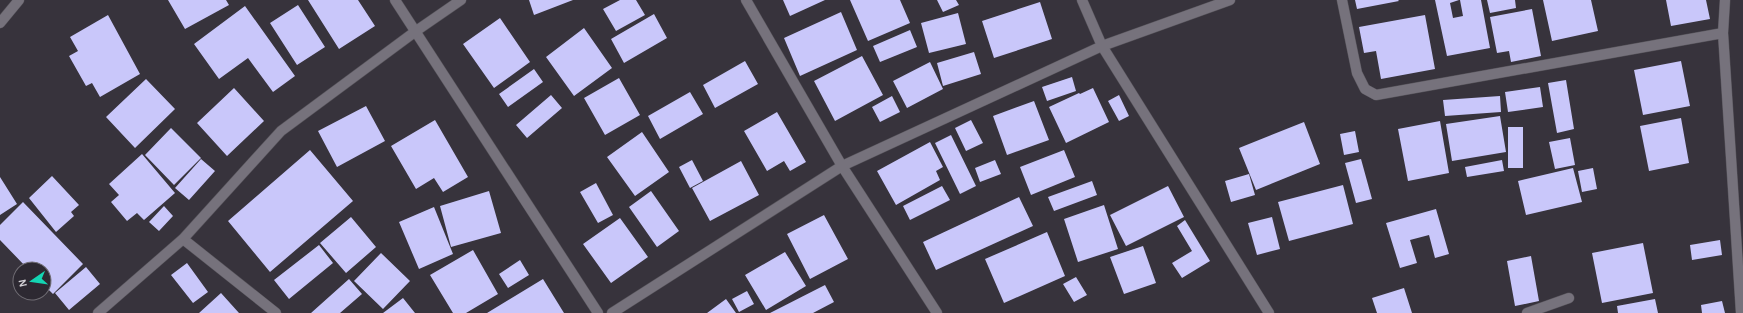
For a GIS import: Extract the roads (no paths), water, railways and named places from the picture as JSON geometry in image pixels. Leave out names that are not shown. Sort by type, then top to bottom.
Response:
[{"type":"street","points":[[0,23],[19,0]]},
{"type":"street","points":[[395,0],[598,313]]},
{"type":"street","points":[[98,313],[183,239],[281,131],[416,31],[461,0]]},
{"type":"street","points":[[746,0],[842,166],[937,313]]},
{"type":"street","points":[[1082,0],[1102,46],[1269,313]]},
{"type":"street","points":[[612,313],[842,166],[1102,46],[1230,0]]},
{"type":"street","points":[[1342,0],[1358,73],[1365,89],[1376,96],[1723,33]]},
{"type":"street","points":[[1726,0],[1723,33],[1742,313]]},
{"type":"street","points":[[183,239],[276,313]]},
{"type":"street","points":[[1528,313],[1569,298]]}]
